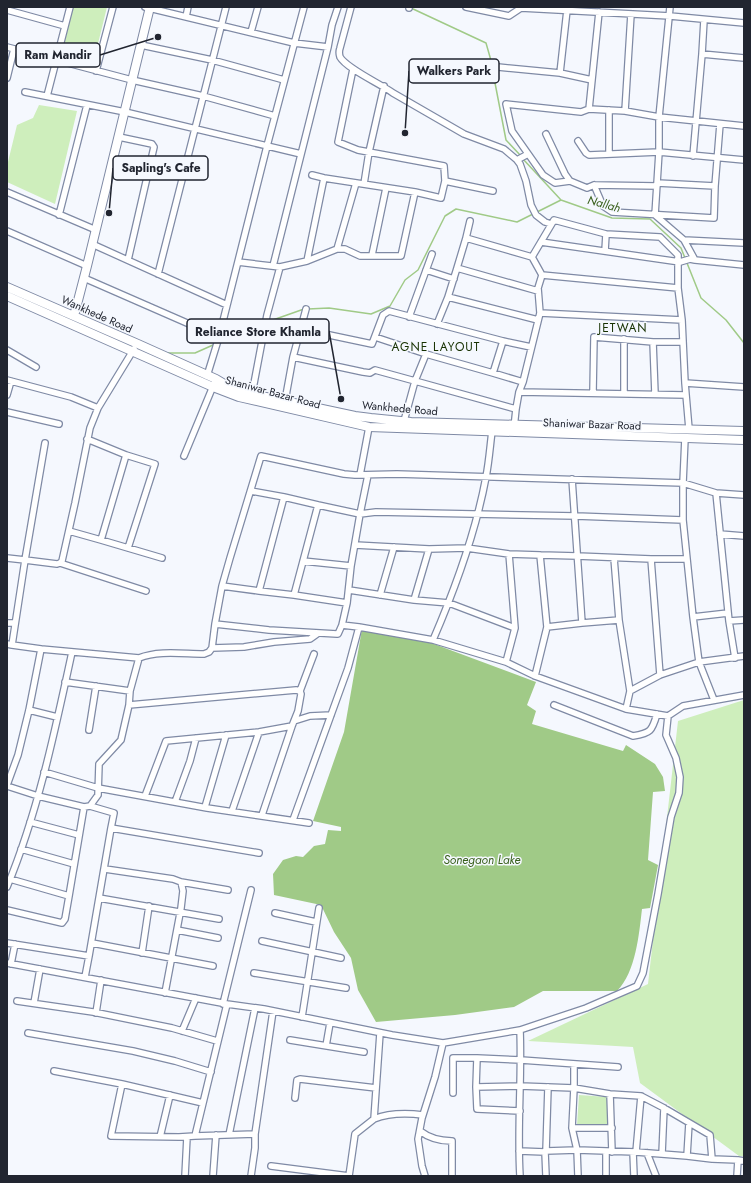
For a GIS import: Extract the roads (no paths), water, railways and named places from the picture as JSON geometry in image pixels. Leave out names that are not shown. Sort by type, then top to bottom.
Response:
[{"type":"main road","points":[[74,316],[141,45],[148,7]]},
{"type":"main road","name":"Wankhede Road","points":[[7,287],[138,344],[207,376],[215,383],[252,394],[371,418],[514,428],[689,429],[744,431]]},
{"type":"main road","name":"Shaniwar Bazar Road","points":[[7,296],[133,352],[215,383],[239,397],[369,427],[492,432],[514,428],[744,440]]},
{"type":"street","points":[[47,96],[70,7]]},
{"type":"street","points":[[96,71],[113,7]]},
{"type":"street","points":[[148,7],[294,43],[328,47]]},
{"type":"street","points":[[186,17],[188,7]]},
{"type":"street","points":[[158,274],[226,7]]},
{"type":"street","points":[[251,32],[258,7]]},
{"type":"street","points":[[207,376],[219,337],[266,146],[304,7]]},
{"type":"street","points":[[273,266],[328,47],[332,25],[338,7]]},
{"type":"street","points":[[351,7],[339,53],[341,58],[353,69],[464,134],[504,149],[517,160],[526,181],[531,205],[536,215],[545,222],[551,224]]},
{"type":"street","points":[[466,7],[509,16],[521,7],[670,16],[744,23]]},
{"type":"street","points":[[655,215],[659,152],[659,117],[670,7]]},
{"type":"street","points":[[7,10],[65,26]]},
{"type":"street","points":[[560,73],[567,10]]},
{"type":"street","points":[[589,109],[599,12]]},
{"type":"street","points":[[625,111],[631,14]]},
{"type":"street","points":[[693,156],[704,20]]},
{"type":"street","points":[[141,45],[212,60],[284,80]]},
{"type":"street","points":[[7,47],[132,80],[203,96],[275,116]]},
{"type":"street","points":[[7,78],[14,49]]},
{"type":"street","points":[[702,54],[744,58]]},
{"type":"street","points":[[498,67],[560,73],[592,80]]},
{"type":"street","points":[[312,175],[415,192],[441,198],[445,181],[444,166],[358,150],[338,142],[353,69]]},
{"type":"street","points":[[364,184],[369,152],[384,86]]},
{"type":"street","points":[[24,92],[124,112],[301,154]]},
{"type":"street","points":[[59,214],[87,104]]},
{"type":"street","points":[[715,186],[657,185],[594,186],[587,188],[570,181],[555,183],[543,175],[512,131],[506,104],[580,112],[589,109],[625,111],[659,117],[744,126]]},
{"type":"street","points":[[609,110],[609,154]]},
{"type":"street","points":[[594,186],[603,206],[612,212],[714,218],[720,124]]},
{"type":"street","points":[[546,134],[565,174],[570,181]]},
{"type":"street","points":[[119,136],[152,144],[154,147],[128,260]]},
{"type":"street","points":[[578,141],[589,155],[659,152],[744,160]]},
{"type":"street","points":[[517,160],[528,154]]},
{"type":"street","points":[[307,261],[324,178]]},
{"type":"street","points":[[445,181],[493,191]]},
{"type":"street","points":[[337,249],[356,183]]},
{"type":"street","points":[[372,255],[386,188]]},
{"type":"street","points":[[7,192],[96,230]]},
{"type":"street","points":[[238,262],[280,267],[307,261],[337,249],[345,249],[360,256],[401,256],[415,192]]},
{"type":"street","points":[[655,215],[684,240],[693,260]]},
{"type":"street","points":[[532,257],[554,220],[606,234],[660,237],[678,255],[678,288],[682,320],[689,429]]},
{"type":"street","points":[[437,324],[454,279],[470,222]]},
{"type":"street","points":[[7,231],[87,266]]},
{"type":"street","points":[[605,252],[606,234]]},
{"type":"street","points":[[466,238],[532,257],[542,275],[538,291],[540,313],[523,382],[519,392],[514,428]]},
{"type":"street","points":[[684,240],[744,244]]},
{"type":"street","points":[[541,242],[679,261],[693,260],[744,265]]},
{"type":"street","points":[[92,244],[227,305]]},
{"type":"street","points":[[409,317],[432,254]]},
{"type":"street","points":[[252,394],[267,315],[280,267]]},
{"type":"street","points":[[457,268],[538,291]]},
{"type":"street","points":[[426,270],[454,279]]},
{"type":"street","points":[[542,275],[678,288]]},
{"type":"street","points":[[84,278],[219,337]]},
{"type":"street","points":[[448,297],[538,320]]},
{"type":"street","points":[[285,401],[293,357],[306,309]]},
{"type":"street","points":[[301,329],[372,344],[385,313],[389,311],[531,347]]},
{"type":"street","points":[[540,313],[682,320]]},
{"type":"street","points":[[375,337],[426,354],[523,382]]},
{"type":"street","points":[[594,392],[594,337],[654,342],[683,342]]},
{"type":"street","points":[[624,339],[624,393]]},
{"type":"street","points":[[493,373],[503,341]]},
{"type":"street","points":[[654,342],[655,394]]},
{"type":"street","points":[[60,563],[69,531],[90,428],[98,408],[138,344]]},
{"type":"street","points":[[7,350],[36,367]]},
{"type":"street","points":[[404,421],[415,380],[426,354]]},
{"type":"street","points":[[293,357],[363,372],[370,373],[375,370],[516,409]]},
{"type":"street","points":[[7,395],[9,381],[71,397],[98,408]]},
{"type":"street","points":[[184,456],[215,383]]},
{"type":"street","points":[[685,383],[744,387]]},
{"type":"street","points":[[519,392],[594,392],[686,395]]},
{"type":"street","points":[[7,412],[59,424]]},
{"type":"street","points":[[360,475],[369,427]]},
{"type":"street","points":[[433,640],[449,603],[478,515],[486,477],[492,432]]},
{"type":"street","points":[[685,438],[683,520],[693,617],[699,662],[714,700]]},
{"type":"street","points":[[87,440],[155,464],[128,548]]},
{"type":"street","points":[[45,443],[10,645],[139,658],[168,653],[204,654],[209,652],[212,648],[222,586],[260,458],[262,456],[344,474],[683,483],[716,493],[744,495]]},
{"type":"street","points":[[101,540],[126,455]]},
{"type":"street","points":[[215,624],[317,634],[338,634],[342,625],[347,603],[351,566],[368,475]]},
{"type":"street","points":[[572,480],[576,516],[577,556],[582,623]]},
{"type":"street","points":[[251,491],[360,514],[376,512],[576,516],[683,520]]},
{"type":"street","points":[[716,493],[728,613],[735,658]]},
{"type":"street","points":[[259,591],[284,497]]},
{"type":"street","points":[[294,595],[318,505]]},
{"type":"street","points":[[69,531],[162,558]]},
{"type":"street","points":[[720,534],[744,536]]},
{"type":"street","points":[[355,545],[429,549],[467,548],[510,554],[687,559]]},
{"type":"street","points":[[380,595],[394,547]]},
{"type":"street","points":[[414,600],[429,549]]},
{"type":"street","points":[[506,662],[515,628],[510,554]]},
{"type":"street","points":[[535,676],[546,627],[540,555]]},
{"type":"street","points":[[7,558],[60,563],[146,591]]},
{"type":"street","points":[[614,558],[619,620],[630,691],[626,708]]},
{"type":"street","points":[[650,559],[660,675]]},
{"type":"street","points":[[303,561],[351,566]]},
{"type":"street","points":[[222,586],[347,603]]},
{"type":"street","points":[[349,590],[414,600],[449,603],[515,628]]},
{"type":"street","points":[[693,617],[728,613]]},
{"type":"street","points":[[546,627],[619,620]]},
{"type":"street","points":[[729,621],[744,620]]},
{"type":"street","points":[[7,623],[15,623]]},
{"type":"street","points":[[342,625],[433,640],[506,662],[535,676],[626,708],[668,716],[683,706],[744,695]]},
{"type":"street","points":[[293,820],[348,668],[359,627]]},
{"type":"street","points":[[212,648],[244,648],[274,642],[310,639],[317,634]]},
{"type":"street","points":[[41,649],[29,710],[18,754],[7,785],[38,796],[114,813],[85,977]]},
{"type":"street","points":[[7,887],[38,796],[72,652]]},
{"type":"street","points":[[262,815],[298,711],[301,694],[300,691],[314,654]]},
{"type":"street","points":[[630,691],[660,675],[699,662],[744,656]]},
{"type":"street","points":[[7,910],[62,923],[65,919],[79,835],[87,807],[98,795],[99,764],[121,740],[129,706],[130,691],[139,658]]},
{"type":"street","points":[[66,682],[130,691]]},
{"type":"street","points":[[89,730],[96,686]]},
{"type":"street","points":[[129,706],[296,690],[300,691]]},
{"type":"street","points":[[554,705],[633,736],[646,734],[653,728],[657,714]]},
{"type":"street","points":[[29,710],[57,717]]},
{"type":"street","points":[[145,796],[166,741],[259,732],[293,723],[310,716],[331,715]]},
{"type":"street","points":[[15,944],[9,963],[164,993],[273,1011],[380,1033],[443,1043],[520,1030],[586,1008],[637,986],[643,973],[658,894],[670,816],[679,793],[680,777],[676,758],[666,735],[668,716]]},
{"type":"street","points":[[232,811],[259,732]]},
{"type":"street","points":[[204,807],[226,735]]},
{"type":"street","points":[[175,802],[190,761],[196,738]]},
{"type":"street","points":[[44,772],[98,788],[204,807],[309,823]]},
{"type":"street","points":[[30,822],[79,835]]},
{"type":"street","points":[[111,828],[259,853]]},
{"type":"street","points":[[21,849],[74,864]]},
{"type":"street","points":[[105,869],[173,879],[180,882],[228,890]]},
{"type":"street","points":[[10,879],[69,896]]},
{"type":"street","points":[[164,993],[180,912],[183,891],[180,882]]},
{"type":"street","points":[[195,1136],[211,1072],[251,890]]},
{"type":"street","points":[[99,898],[219,919]]},
{"type":"street","points":[[142,952],[149,906]]},
{"type":"street","points":[[302,1017],[319,908]]},
{"type":"street","points":[[275,914],[316,922]]},
{"type":"street","points":[[177,930],[218,938]]},
{"type":"street","points":[[262,941],[341,958]]},
{"type":"street","points":[[7,943],[89,956]]},
{"type":"street","points":[[92,943],[213,966]]},
{"type":"street","points":[[34,1003],[40,969]]},
{"type":"street","points":[[254,973],[346,988]]},
{"type":"street","points":[[96,1013],[101,980]]},
{"type":"street","points":[[182,1031],[196,998]]},
{"type":"street","points":[[17,1001],[96,1013],[182,1031],[217,1041]]},
{"type":"street","points":[[230,1135],[255,1008]]},
{"type":"street","points":[[251,1176],[255,1148],[255,1134],[273,1011]]},
{"type":"street","points":[[326,1046],[330,1023]]},
{"type":"street","points":[[520,1030],[521,1060],[518,1151],[520,1176]]},
{"type":"street","points":[[28,1033],[133,1052],[174,1061],[211,1072]]},
{"type":"street","points":[[374,1119],[380,1033]]},
{"type":"street","points":[[290,1040],[364,1052]]},
{"type":"street","points":[[425,1176],[418,1139],[423,1115],[436,1077],[443,1043]]},
{"type":"street","points":[[453,1093],[453,1058],[521,1060],[618,1067]]},
{"type":"street","points":[[477,1058],[477,1109],[520,1111]]},
{"type":"street","points":[[574,1064],[572,1128],[577,1150],[578,1176]]},
{"type":"street","points":[[54,1071],[122,1084],[203,1103]]},
{"type":"street","points":[[295,1098],[297,1080],[300,1079],[376,1088]]},
{"type":"street","points":[[122,1084],[111,1136],[187,1137],[255,1134]]},
{"type":"street","points":[[476,1087],[520,1086],[574,1088],[610,1094],[641,1096],[710,1135],[712,1159]]},
{"type":"street","points":[[546,1176],[548,1087]]},
{"type":"street","points":[[606,1176],[612,1128],[610,1094]]},
{"type":"street","points":[[160,1137],[170,1095]]},
{"type":"street","points":[[634,1176],[634,1152],[641,1096]]},
{"type":"street","points":[[662,1154],[664,1108]]},
{"type":"street","points":[[271,1166],[349,1176],[355,1134],[374,1119],[390,1115],[423,1115]]},
{"type":"street","points":[[687,1156],[689,1123]]},
{"type":"street","points":[[572,1128],[612,1128]]},
{"type":"street","points":[[420,1132],[438,1140],[452,1141],[452,1176]]},
{"type":"street","points":[[213,1176],[216,1135]]},
{"type":"street","points":[[185,1176],[187,1137]]},
{"type":"street","points":[[518,1151],[546,1152],[577,1150],[634,1152],[741,1161],[737,1176]]},
{"type":"street","points":[[647,1153],[656,1176]]},
{"type":"water","name":"Sonegaon Lake","points":[[362,629],[426,641],[536,682],[527,705],[536,711],[532,724],[623,751],[626,745],[655,764],[663,777],[665,791],[653,792],[648,860],[658,865],[650,908],[642,909],[636,952],[628,974],[617,991],[543,991],[514,1007],[455,1015],[376,1022],[358,990],[351,958],[334,932],[321,905],[274,895],[273,874],[283,860],[296,856],[303,857],[314,846],[325,844],[328,830],[341,831],[341,827],[313,821],[344,732]]},
{"type":"waterway","name":"Nallah","points":[[411,8],[486,43],[506,140],[521,156]]},
{"type":"waterway","name":"Nallah","points":[[523,159],[561,200],[612,218],[650,219],[681,248],[701,298],[726,320],[744,343]]},
{"type":"waterway","points":[[308,309],[329,308],[371,314],[390,306],[405,280],[418,270],[445,216],[456,209],[517,222],[561,200]]},
{"type":"waterway","points":[[270,321],[304,309]]},
{"type":"waterway","points":[[221,342],[262,324]]},
{"type":"waterway","points":[[168,353],[195,353],[213,345]]},
{"type":"place","name":"Ram Mandir","points":[[158,37]]},
{"type":"place","name":"Walkers Park","points":[[405,133]]},
{"type":"place","name":"Sapling's Cafe","points":[[109,213]]},
{"type":"place","name":"Reliance Store Khamla","points":[[341,399]]},
{"type":"district","name":"JETWAN","points":[[623,328]]},
{"type":"district","name":"AGNE LAYOUT","points":[[436,347]]}]
